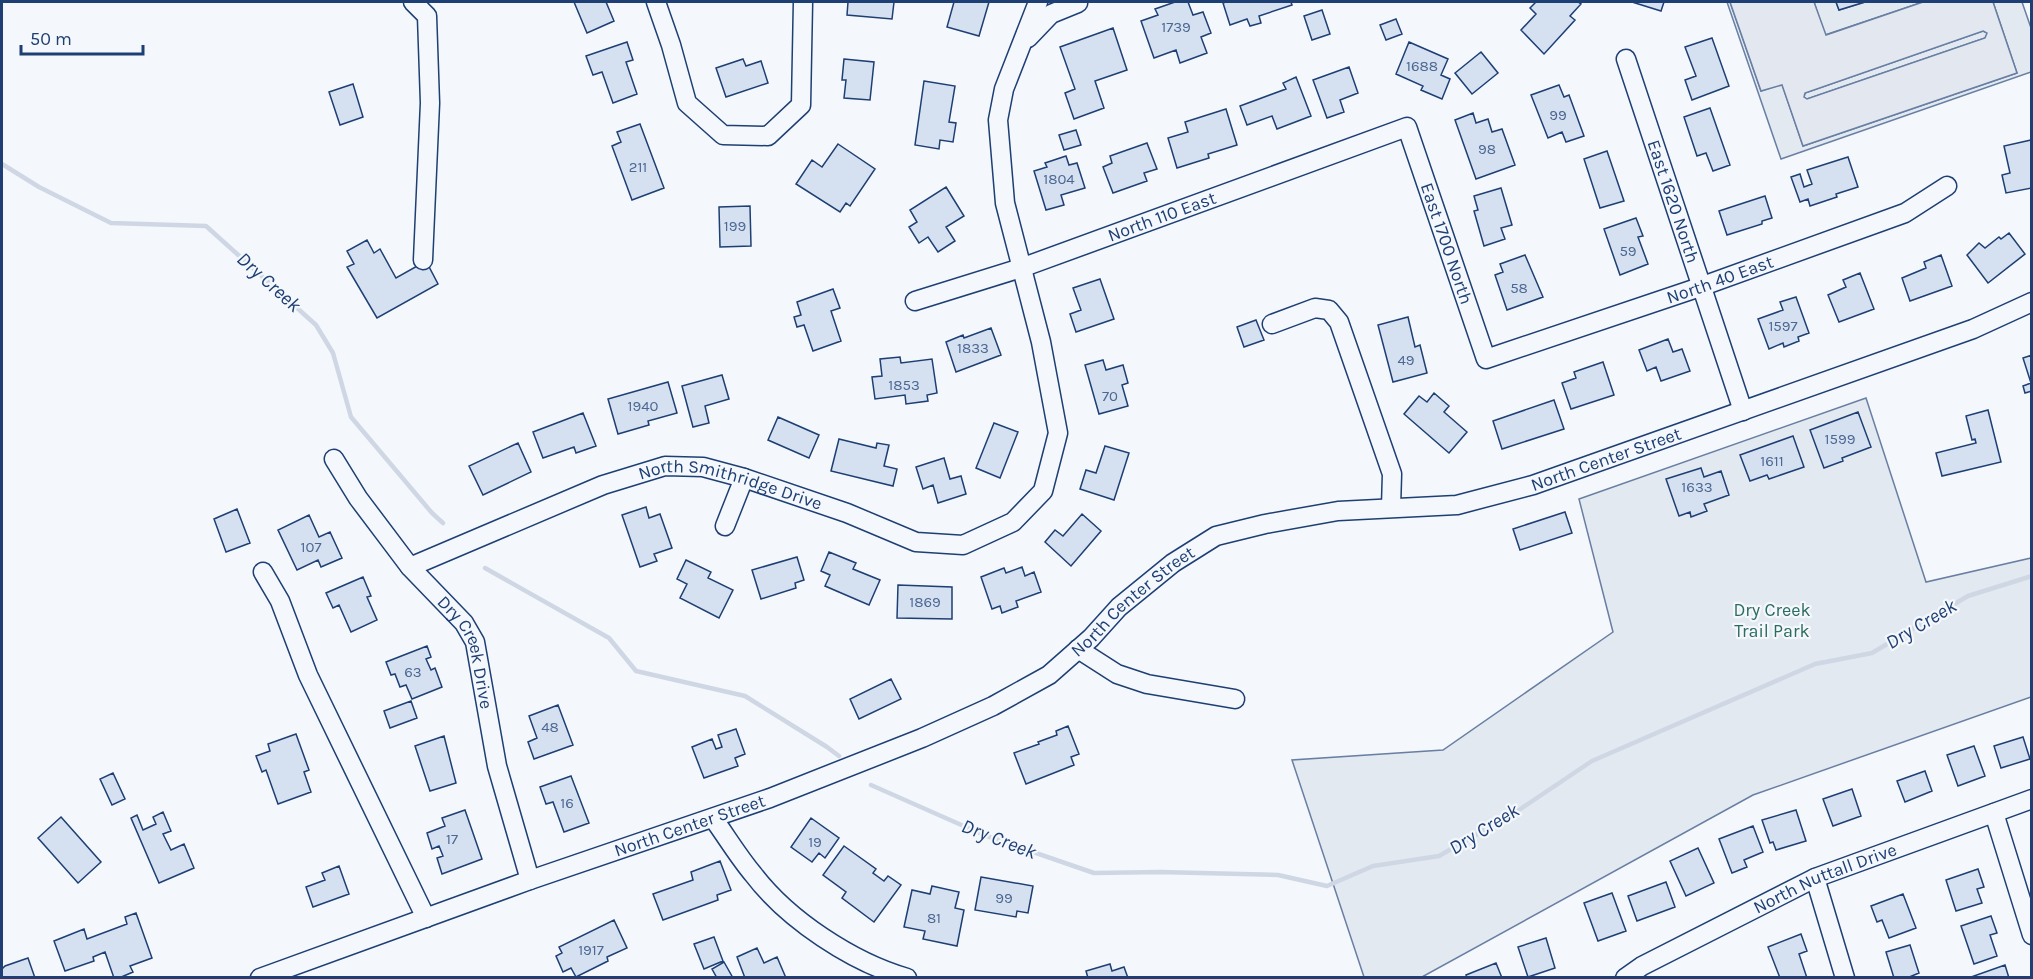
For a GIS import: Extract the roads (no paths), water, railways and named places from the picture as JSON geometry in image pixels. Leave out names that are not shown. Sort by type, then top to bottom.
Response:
[{"type":"street","points":[[413,2],[427,15],[428,27],[430,103],[423,260]]},
{"type":"street","points":[[656,2],[687,103],[723,135],[768,136],[801,105],[804,2]]},
{"type":"street","points":[[1021,268],[1005,203],[998,120],[1004,89],[1038,2]]},
{"type":"street","points":[[1019,51],[1033,31],[1051,14],[1075,2]]},
{"type":"street","name":"East 1620 North","points":[[1626,60],[1743,411]]},
{"type":"street","name":"North 110 East","points":[[915,301],[1021,268],[1407,127]]},
{"type":"street","name":"East 1700 North","points":[[1407,127],[1486,359]]},
{"type":"street","name":"North 40 East","points":[[1486,359],[1700,287],[1905,213],[1947,186]]},
{"type":"street","name":"North Smithridge Drive","points":[[410,567],[603,485],[665,466],[703,467],[744,478],[847,513],[916,542],[963,545],[1013,522],[1043,491],[1058,433],[1041,342],[1021,268]]},
{"type":"street","name":"North Center Street","points":[[261,978],[292,972],[426,918],[530,880],[770,798],[886,753],[983,710],[1049,675],[1119,607],[1173,563],[1216,536],[1265,524],[1338,511],[1457,505],[1533,485],[1974,329],[2031,302]]},
{"type":"street","points":[[1272,324],[1315,308],[1329,310],[1339,322],[1392,474],[1391,507]]},
{"type":"street","name":"Dry Creek Drive","points":[[334,459],[358,498],[410,567],[464,622],[475,642],[497,766],[530,880]]},
{"type":"street","points":[[725,526],[744,478]]},
{"type":"street","points":[[263,572],[280,601],[306,670],[426,918]]},
{"type":"street","points":[[1078,649],[1117,674],[1148,684],[1235,699]]},
{"type":"street","name":"North Nuttall Drive","points":[[1625,978],[1644,972],[1815,878],[2031,799]]},
{"type":"street","points":[[1994,813],[2031,934]]},
{"type":"street","points":[[713,818],[753,875],[792,915],[846,950],[884,971],[907,978]]},
{"type":"street","points":[[1815,878],[1845,978]]},
{"type":"waterway","name":"Dry Creek","points":[[2,164],[39,187],[111,223],[206,226],[316,325],[333,353],[351,417],[443,523]]},
{"type":"waterway","name":"Dry Creek","points":[[485,568],[609,638],[636,671],[745,696],[839,756]]},
{"type":"waterway","name":"Dry Creek","points":[[871,785],[984,835],[1094,873],[1278,875],[1327,886],[1373,866],[1439,856],[1519,810],[1592,761],[1815,664],[1872,653],[1968,596],[2032,576]]},
{"type":"park label","name":"Dry Creek Trail Park","points":[[1772,620]]}]
